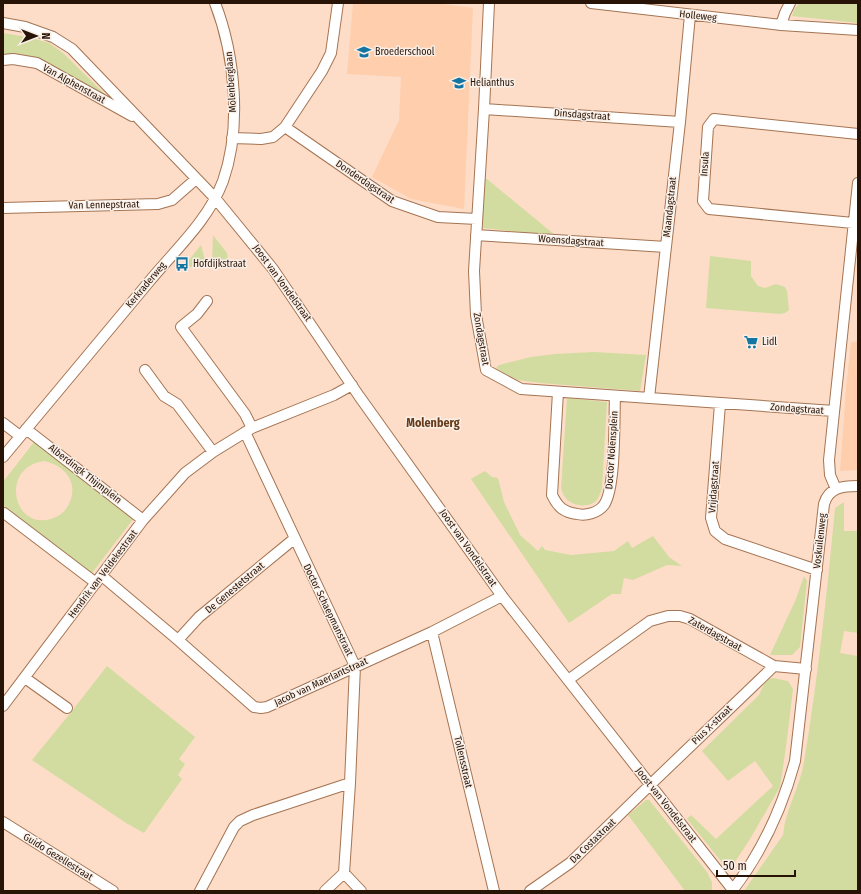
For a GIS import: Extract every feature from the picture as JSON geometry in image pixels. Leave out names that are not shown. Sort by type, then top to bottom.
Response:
[{"type":"street","name":"Molenberglaan","points":[[215,3],[227,40],[232,69],[234,118],[232,138]]},
{"type":"street","points":[[232,138],[261,139],[273,137],[285,127],[322,71],[331,53],[338,3]]},
{"type":"street","name":"Zondagstraat","points":[[489,3],[474,271],[476,315],[486,370],[521,389],[834,411]]},
{"type":"street","name":"Holleweg","points":[[591,3],[781,25],[858,30]]},
{"type":"street","points":[[781,25],[785,12],[790,3]]},
{"type":"street","name":"Maandagstraat","points":[[648,398],[680,122],[690,15]]},
{"type":"street","points":[[3,23],[25,27],[53,37],[72,49],[215,198]]},
{"type":"street","name":"Van Alphenstraat","points":[[3,60],[13,59],[37,63],[140,121]]},
{"type":"street","name":"Dinsdagstraat","points":[[484,109],[680,122]]},
{"type":"street","name":"Insula","points":[[853,223],[709,209],[703,201],[708,127],[714,119],[858,134]]},
{"type":"street","name":"Donderdagstraat","points":[[285,127],[392,201],[438,217],[477,219]]},
{"type":"street","name":"Kerkraderweg","points":[[3,457],[199,224],[215,198],[225,174],[232,138]]},
{"type":"street","name":"Van Lennepstraat","points":[[3,208],[158,204],[172,200],[196,179]]},
{"type":"street","points":[[858,183],[828,465],[830,475],[836,489],[846,486],[858,486]]},
{"type":"street","name":"Joost van Vondelstraat","points":[[215,198],[273,269],[352,385],[502,596],[733,891]]},
{"type":"street","name":"Woensdagstraat","points":[[476,234],[666,247]]},
{"type":"street","points":[[207,301],[197,314],[181,327],[245,414],[248,430]]},
{"type":"street","points":[[145,370],[164,396],[177,404],[213,452]]},
{"type":"street","name":"Hendrik van Veldekestraat","points":[[3,706],[143,520],[185,473],[213,452],[248,430],[334,395],[352,385]]},
{"type":"street","name":"Doctor Nolensplein","points":[[558,392],[552,495],[556,505],[566,512],[581,515],[591,514],[598,511],[604,506],[610,492],[615,396]]},
{"type":"street","name":"Vrijdagstraat","points":[[720,404],[711,518],[715,530],[725,539],[817,570]]},
{"type":"street","points":[[3,422],[23,432]]},
{"type":"street","name":"Doctor Schaepmanstraat","points":[[248,430],[294,539],[355,666],[350,783],[344,873]]},
{"type":"street","name":"Alberdingk Thijmplein","points":[[23,432],[143,520]]},
{"type":"street","name":"Voskuilenweg","points":[[733,891],[770,831],[788,786],[795,761],[824,504],[829,494],[836,489]]},
{"type":"street","points":[[4,513],[99,580]]},
{"type":"street","name":"De Genestetstraat","points":[[178,640],[199,617],[294,539]]},
{"type":"street","name":"Jacob van Maerlantstraat","points":[[99,580],[178,640],[254,707],[261,708],[267,707],[432,632],[502,596]]},
{"type":"street","name":"Zaterdagstraat","points":[[568,680],[650,621],[668,616],[680,616],[690,619],[774,666],[806,669]]},
{"type":"street","name":"Tollensstraat","points":[[432,632],[494,891]]},
{"type":"street","name":"Pius X-straat","points":[[650,785],[774,666]]},
{"type":"street","points":[[24,678],[68,708]]},
{"type":"street","points":[[200,891],[234,826],[240,821],[253,815],[350,783]]},
{"type":"street","name":"Da Costastraat","points":[[530,891],[570,863],[650,785]]},
{"type":"street","name":"Guido Gezellestraat","points":[[3,822],[113,891]]},
{"type":"street","points":[[325,891],[344,873],[361,891]]},
{"type":"shaded area","points":[[353,3],[436,3],[473,8],[464,209],[411,199],[372,177],[399,120],[401,77],[347,74]]},
{"type":"shaded area","points":[[858,341],[858,470],[840,471],[851,342]]},
{"type":"green space","points":[[799,3],[858,3],[858,23],[792,16]]},
{"type":"green space","points":[[3,33],[32,38],[49,43],[63,53],[116,105],[30,56],[3,54]]},
{"type":"green space","points":[[483,179],[487,179],[556,236],[482,228]]},
{"type":"green space","points":[[213,235],[227,253],[228,259],[212,263]]},
{"type":"green space","points":[[201,245],[206,264],[190,267],[188,265],[189,260]]},
{"type":"green space","points":[[710,256],[751,261],[751,276],[758,286],[765,288],[776,284],[785,287],[787,291],[789,310],[780,314],[706,308]]},
{"type":"green space","points":[[594,352],[646,355],[640,391],[518,380],[496,368],[499,365],[531,357]]},
{"type":"green space","points":[[567,398],[607,402],[602,488],[596,501],[588,505],[578,505],[570,502],[562,493],[561,488]]},
{"type":"green space","points":[[34,442],[134,518],[92,573],[3,505],[3,482]],"holes":[[[44,461],[60,468],[70,479],[72,493],[70,501],[63,512],[51,519],[38,520],[27,515],[20,507],[16,496],[17,485],[21,474],[30,466]]]},
{"type":"green space","points":[[485,471],[492,477],[498,478],[504,502],[520,535],[538,551],[542,546],[545,550],[571,555],[614,551],[628,541],[632,548],[653,536],[669,557],[682,566],[667,565],[633,580],[624,578],[621,594],[612,594],[569,623],[471,479]]},
{"type":"green space","points":[[844,502],[844,531],[858,531],[858,633],[844,631],[840,653],[858,656],[858,891],[744,891],[783,835],[784,826],[802,771],[818,667],[835,508]]},
{"type":"green space","points":[[804,576],[807,581],[800,647],[792,655],[770,655],[796,599]]},
{"type":"green space","points":[[107,666],[195,737],[179,759],[185,764],[178,775],[182,779],[144,833],[126,823],[32,760]]},
{"type":"green space","points":[[773,678],[788,681],[793,689],[780,787],[750,839],[729,871],[687,819],[691,815],[716,839],[773,786],[755,761],[728,781],[702,751],[759,695],[766,680]]},
{"type":"green space","points":[[646,800],[649,800],[707,872],[712,882],[712,891],[685,891],[628,815]]},
{"type":"place","name":"Broederschool","points":[[364,52]]},
{"type":"place","name":"Helianthus","points":[[459,83]]},
{"type":"place","name":"Hofdijkstraat","points":[[182,264]]},
{"type":"place","name":"Lidl","points":[[751,342]]},
{"type":"district","name":"Molenberg","points":[[433,423]]}]
